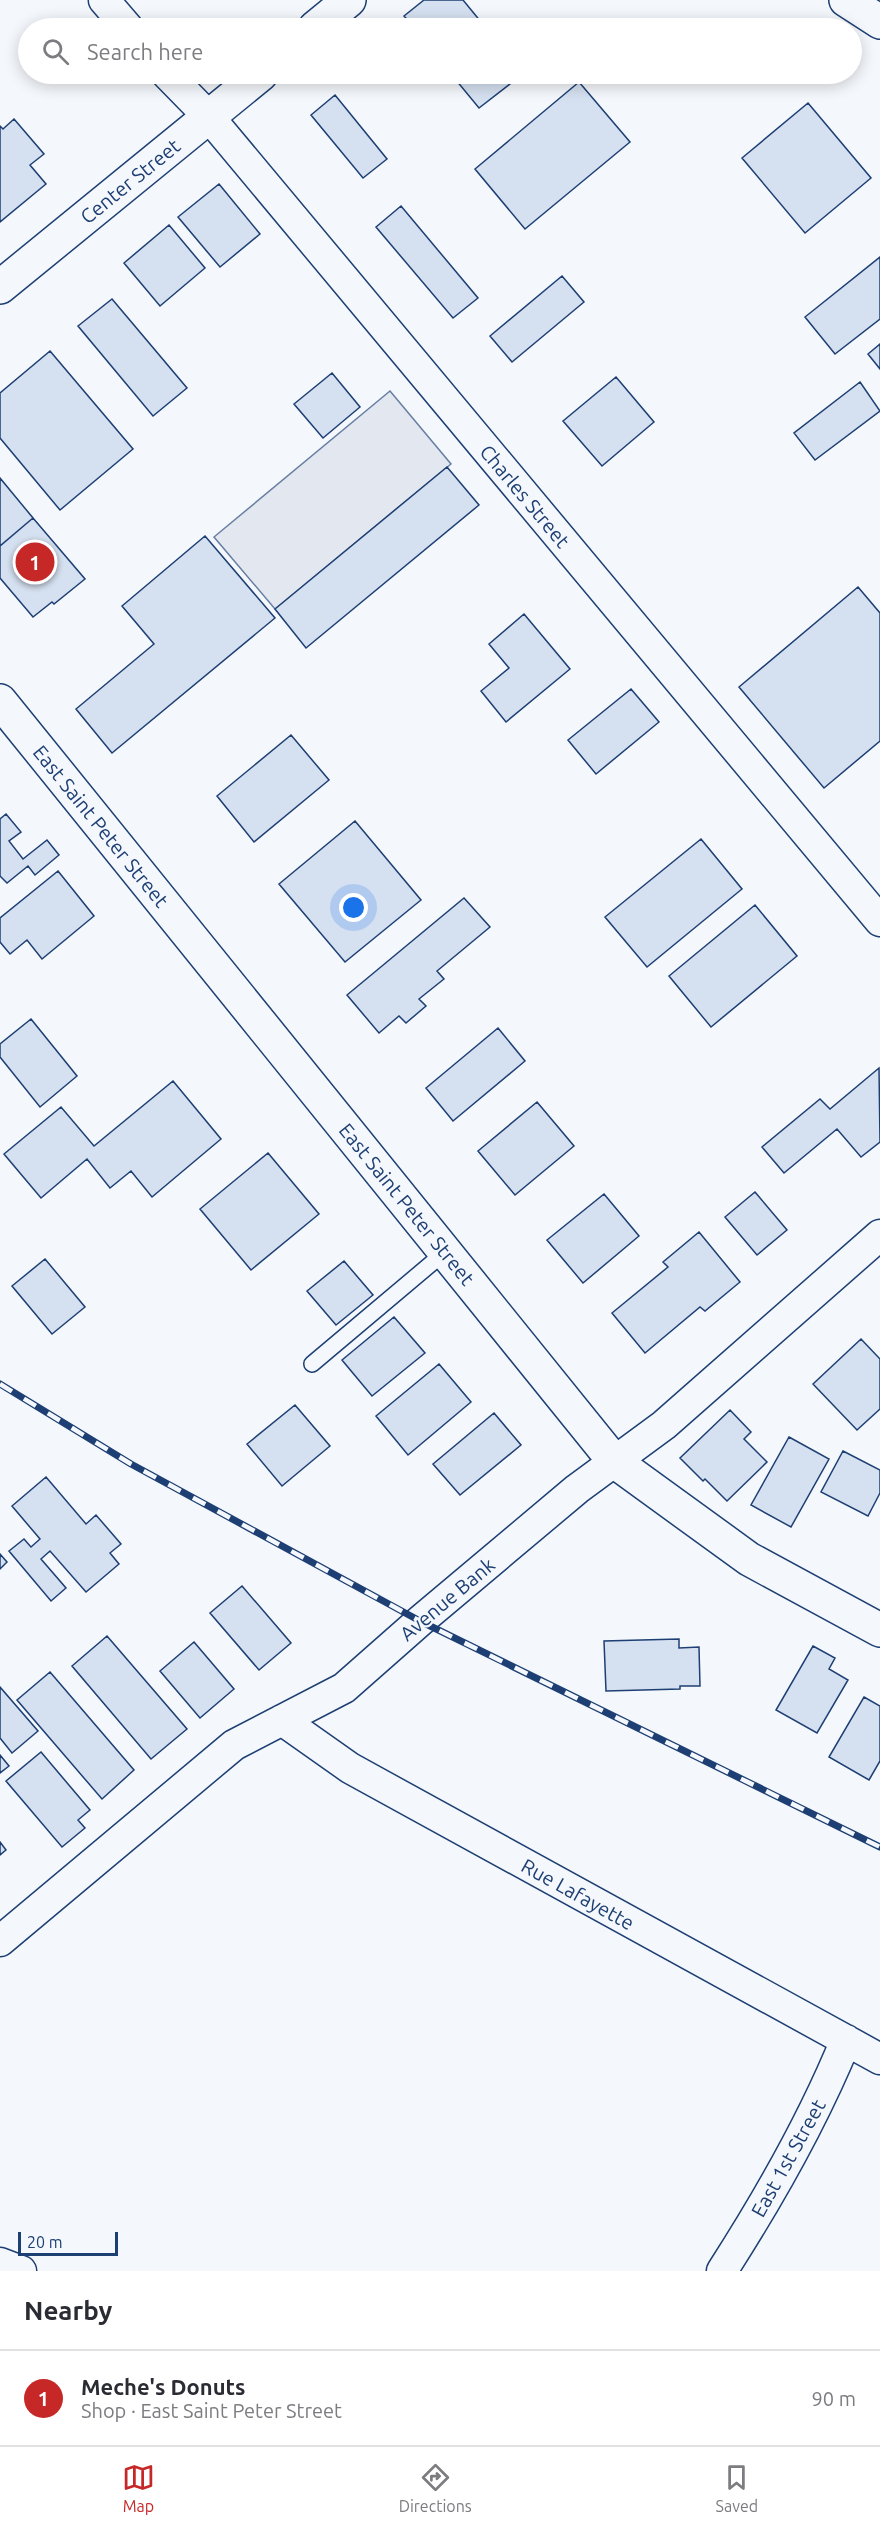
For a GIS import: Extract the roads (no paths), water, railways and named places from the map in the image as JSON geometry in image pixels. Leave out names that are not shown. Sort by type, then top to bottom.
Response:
[{"type":"main road","points":[[327,18],[349,0]]},
{"type":"main road","points":[[846,0],[880,22]]},
{"type":"main road","name":"Center Street","points":[[0,287],[249,84]]},
{"type":"main road","name":"East Saint Peter Street","points":[[0,701],[614,1461],[749,1559],[880,1630]]},
{"type":"street","points":[[104,0],[119,18]]},
{"type":"street","name":"Charles Street","points":[[177,84],[209,117],[880,921]]},
{"type":"street","name":"Avenue Bank","points":[[0,1941],[234,1745],[344,1688],[577,1489],[664,1425],[880,1235]]},
{"type":"street","name":"Rue Lafayette","points":[[282,1720],[350,1768],[880,2059]]},
{"type":"street","name":"East 1st Street","points":[[722,2271],[823,2096],[846,2040]]},
{"type":"street","points":[[0,2263],[21,2271]]},
{"type":"lane","points":[[312,1364],[445,1252]]},
{"type":"railway","points":[[0,1384],[131,1464],[420,1621],[880,1847]]},
{"type":"place","name":"Meche's Donuts","points":[[35,562]]}]
